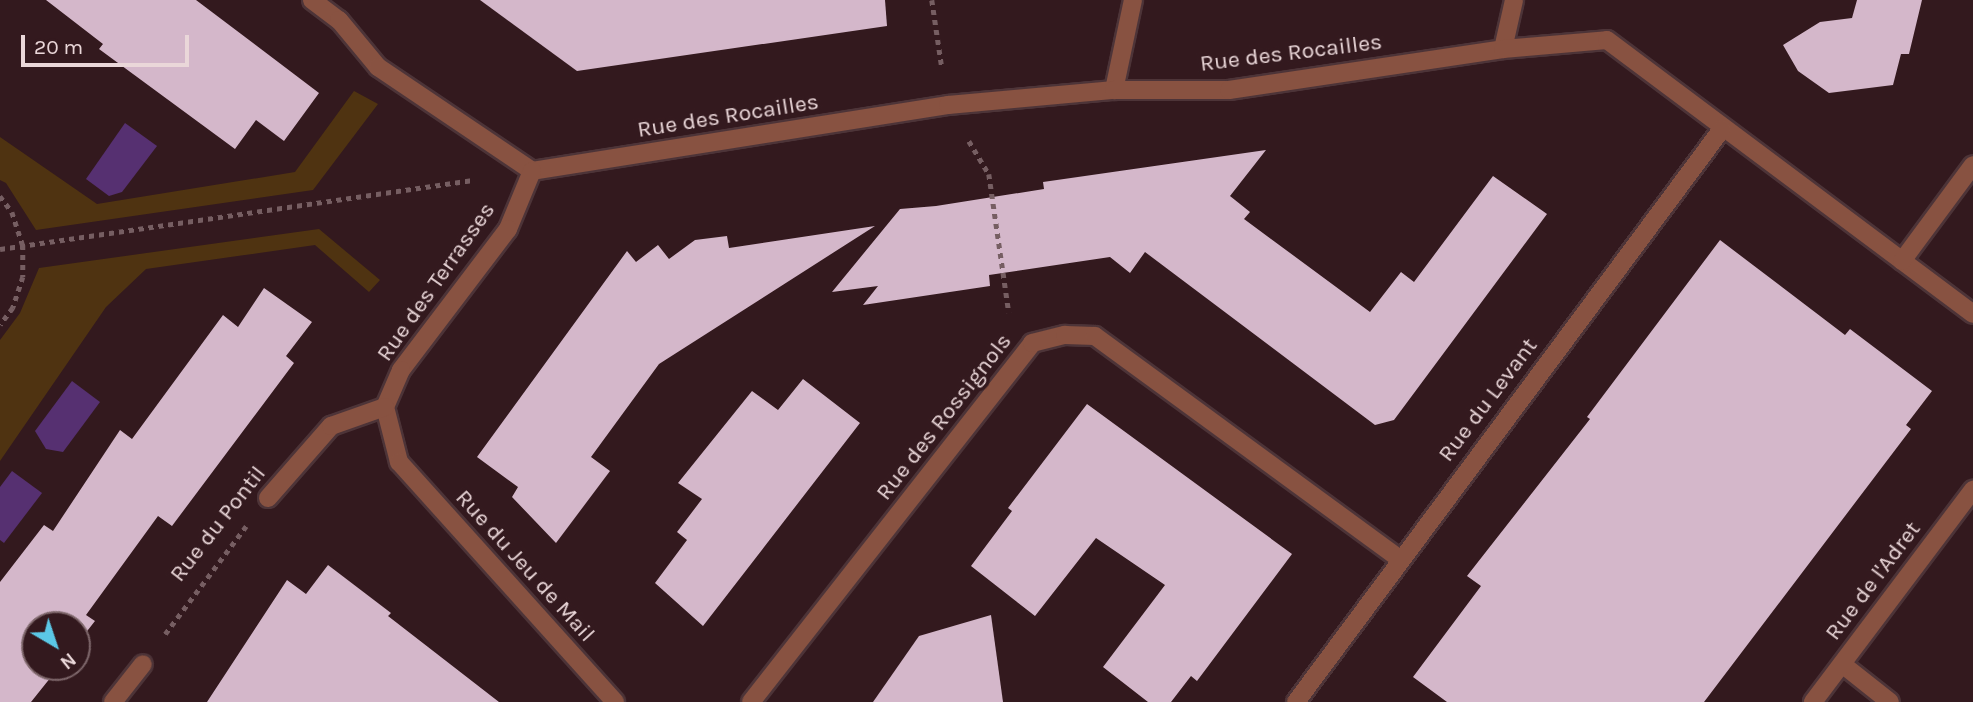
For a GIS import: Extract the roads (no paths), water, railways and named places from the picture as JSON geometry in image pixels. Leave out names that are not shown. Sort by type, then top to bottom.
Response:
[{"type":"street","points":[[312,0],[338,20],[378,67],[532,171]]},
{"type":"street","points":[[1114,90],[1133,0]]},
{"type":"street","points":[[1503,49],[1514,0]]},
{"type":"street","name":"Rue des Rocailles","points":[[532,171],[948,105],[1114,90],[1229,90],[1503,49],[1606,40],[1973,314]]},
{"type":"street","name":"Rue du Levant","points":[[1296,702],[1722,129]]},
{"type":"street","points":[[1902,261],[1973,165]]},
{"type":"street","name":"Rue des Terrasses","points":[[385,407],[401,370],[508,229],[532,171]]},
{"type":"street","name":"Rue des Rossignols","points":[[751,702],[1032,343],[1065,335],[1095,336],[1400,559]]},
{"type":"street","name":"Rue du Jeu de Mail","points":[[385,407],[399,462],[615,702]]},
{"type":"street","name":"Rue du Pontil","points":[[268,498],[331,426],[385,407]]},
{"type":"street","name":"Rue de l'Adret","points":[[1812,702],[1973,490]]},
{"type":"street","points":[[113,702],[143,664]]},
{"type":"street","points":[[1842,664],[1890,702]]}]
